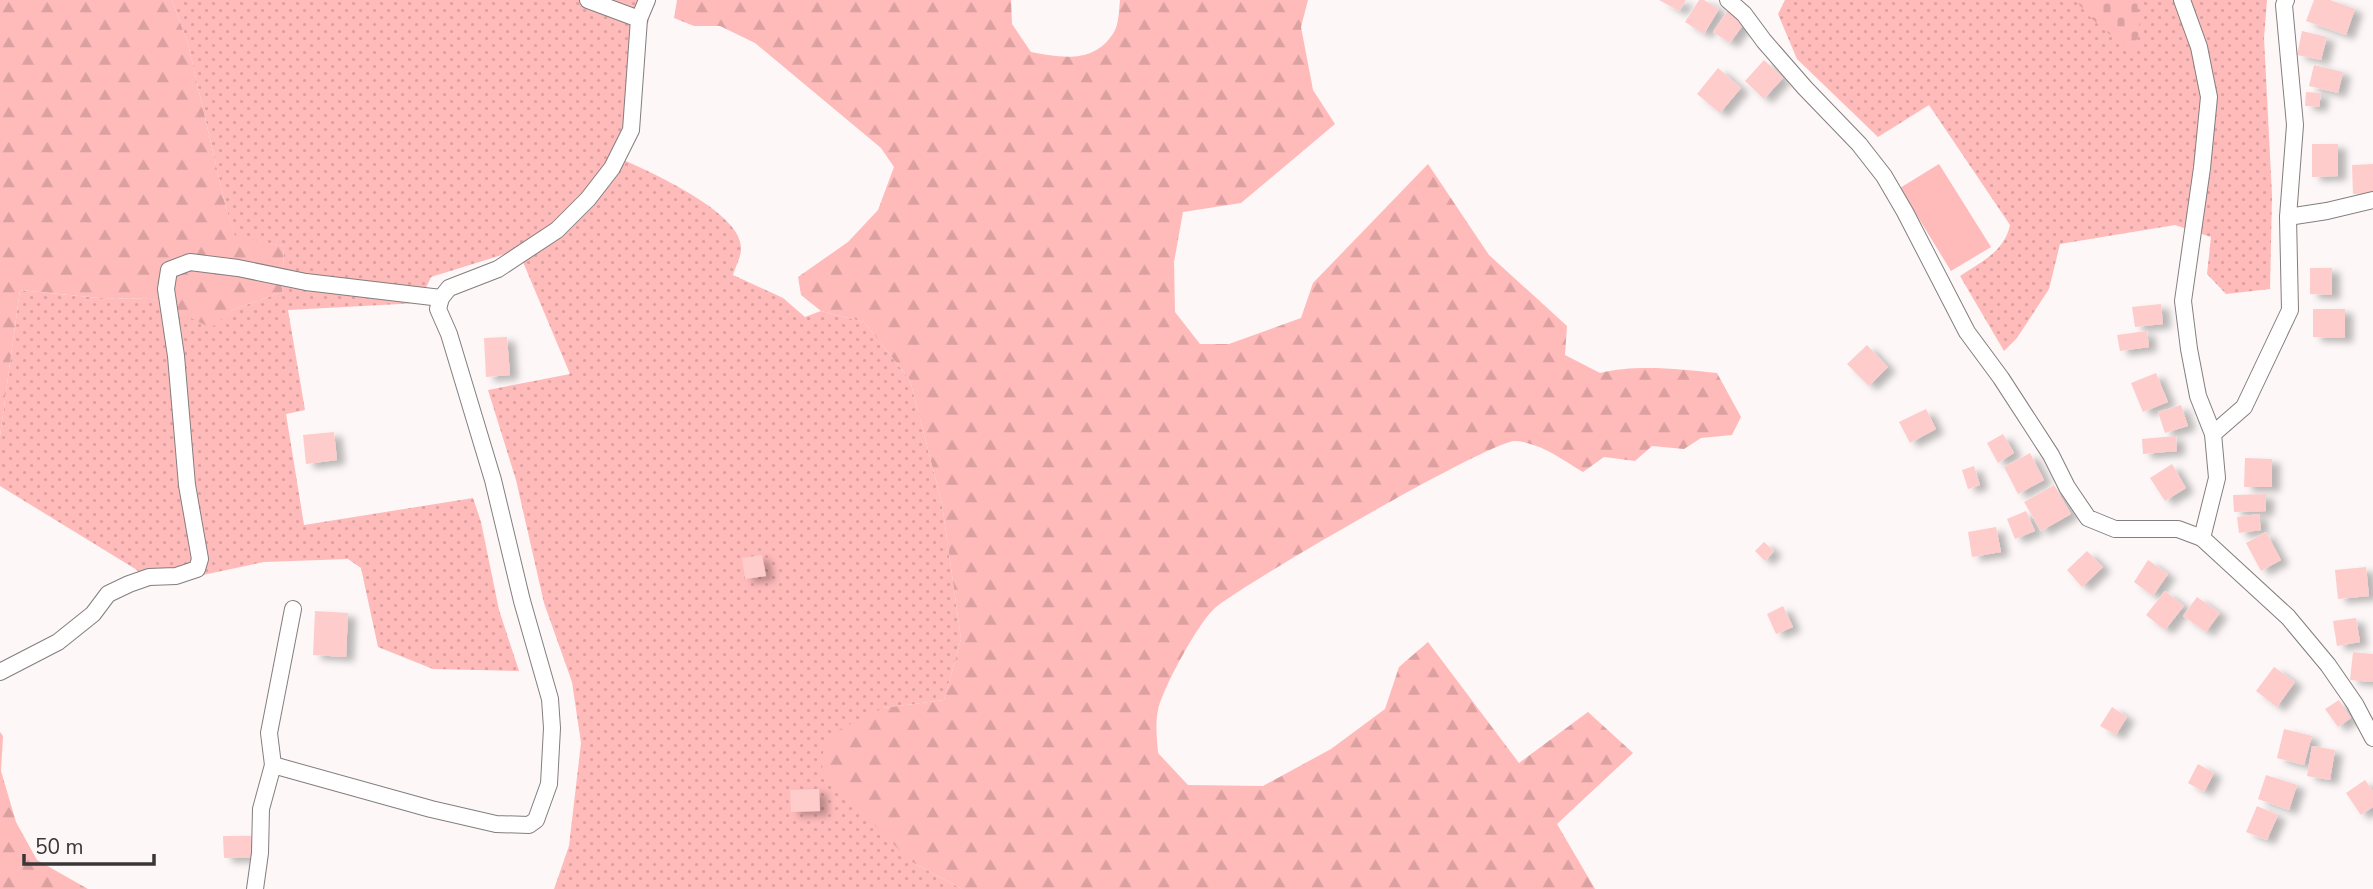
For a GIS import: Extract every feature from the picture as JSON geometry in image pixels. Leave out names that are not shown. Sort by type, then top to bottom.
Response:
[{"type":"street","points":[[588,0],[639,19]]},
{"type":"street","points":[[273,765],[496,824],[529,825],[536,820],[549,784],[552,728],[550,699],[522,601],[494,480],[449,334],[438,309],[441,298],[449,288],[498,269],[556,230],[588,198],[612,168],[631,130],[639,19],[648,0]]},
{"type":"street","points":[[1728,0],[1744,14],[1788,69],[1859,144],[1884,176],[1967,332],[2001,377],[2088,518],[2115,529],[2178,529],[2202,538],[2288,617],[2328,666],[2373,738]]},
{"type":"street","points":[[2182,0],[2199,47],[2209,97],[2201,179],[2183,300],[2198,396],[2213,434],[2217,478],[2202,538]]},
{"type":"street","points":[[2213,434],[2244,407],[2290,310],[2288,217],[2295,125],[2284,5],[2286,0]]},
{"type":"street","points":[[2288,217],[2373,200]]},
{"type":"street","points":[[0,673],[58,642],[93,614],[108,594],[149,577],[176,576],[197,569],[200,559],[198,540],[187,485],[176,356],[166,289],[169,270],[190,262],[238,268],[306,282],[441,298]]},
{"type":"street","points":[[254,889],[260,853],[261,809],[273,765],[269,733],[293,609]]},
{"type":"green space","points":[[0,0],[172,0],[188,44],[235,236],[284,246],[282,292],[232,310],[211,328],[153,299],[99,298],[20,290],[0,436]]},
{"type":"green space","points":[[172,0],[641,0],[649,20],[633,66],[629,106],[613,155],[689,193],[726,220],[737,235],[741,249],[733,275],[783,298],[805,317],[821,311],[864,322],[910,380],[942,504],[961,639],[944,700],[883,708],[910,861],[962,889],[554,889],[569,846],[581,743],[572,682],[544,603],[516,480],[488,390],[570,374],[518,250],[431,277],[419,303],[288,310],[305,410],[286,414],[304,525],[473,498],[481,522],[499,610],[519,671],[433,669],[378,647],[361,568],[348,559],[264,562],[146,587],[137,570],[0,486],[0,436],[20,290],[99,298],[153,299],[211,327],[232,310],[282,292],[284,246],[235,237],[188,44]]},
{"type":"green space","points":[[677,0],[1011,0],[1012,24],[1031,52],[1066,57],[1088,54],[1106,42],[1117,25],[1120,0],[1308,0],[1301,27],[1313,90],[1335,124],[1241,203],[1183,212],[1174,262],[1175,312],[1200,344],[1229,344],[1301,318],[1313,283],[1428,164],[1489,255],[1567,326],[1565,355],[1600,373],[1643,368],[1717,373],[1741,417],[1732,435],[1701,438],[1684,449],[1652,446],[1635,461],[1604,457],[1583,472],[1560,457],[1525,442],[1516,441],[1498,446],[1418,486],[1316,544],[1215,608],[1182,656],[1158,710],[1158,753],[1188,785],[1263,786],[1331,749],[1385,709],[1399,667],[1428,642],[1519,763],[1588,712],[1633,753],[1557,824],[1595,889],[962,889],[910,861],[822,771],[824,737],[883,708],[944,700],[961,639],[942,504],[910,380],[864,322],[821,311],[801,295],[798,277],[848,242],[878,210],[894,167],[881,148],[755,43],[720,26],[694,26],[674,18]]},
{"type":"green space","points":[[1785,0],[2267,0],[2264,38],[2272,195],[2270,289],[2226,294],[2207,274],[2211,237],[2175,225],[2060,244],[2049,289],[2017,338],[2004,351],[1960,276],[1997,249],[2010,225],[1929,105],[1878,137],[1797,59],[1778,14]]},
{"type":"green space","points":[[2075,0],[2137,0],[2140,33],[2130,52],[2091,18]]},
{"type":"green space","points":[[1939,164],[1991,247],[1951,271],[1900,188]]},
{"type":"green space","points":[[0,732],[3,736],[1,771],[16,822],[37,860],[88,889],[0,889]]},
{"type":"building","points":[[1659,0],[1686,0],[1679,11]]},
{"type":"building","points":[[1699,0],[1719,9],[1704,34],[1685,22]]},
{"type":"building","points":[[2314,0],[2330,0],[2355,9],[2346,35],[2306,21]]},
{"type":"building","points":[[1729,9],[1746,21],[1730,43],[1713,32]]},
{"type":"building","points":[[2302,31],[2327,37],[2321,60],[2297,55]]},
{"type":"building","points":[[1764,60],[1783,78],[1764,99],[1745,81]]},
{"type":"building","points":[[2314,65],[2343,72],[2338,93],[2309,86]]},
{"type":"building","points":[[1718,68],[1741,88],[1720,113],[1697,94]]},
{"type":"building","points":[[2306,92],[2321,93],[2319,107],[2305,106]]},
{"type":"building","points":[[2312,144],[2338,144],[2338,176],[2312,177]]},
{"type":"building","points":[[2373,164],[2373,193],[2353,194],[2352,165]]},
{"type":"building","points":[[2310,268],[2332,268],[2332,295],[2310,294]]},
{"type":"building","points":[[2161,304],[2163,324],[2135,327],[2132,307]]},
{"type":"building","points":[[2313,309],[2345,309],[2345,338],[2313,337]]},
{"type":"building","points":[[2147,331],[2149,347],[2120,351],[2117,335]]},
{"type":"building","points":[[507,337],[510,375],[486,377],[484,338]]},
{"type":"building","points":[[1867,345],[1888,367],[1869,386],[1847,364]]},
{"type":"building","points":[[2156,373],[2168,402],[2143,412],[2131,383]]},
{"type":"building","points":[[2181,405],[2188,426],[2165,433],[2158,412]]},
{"type":"building","points":[[1926,409],[1936,429],[1910,443],[1899,422]]},
{"type":"building","points":[[334,432],[337,460],[306,464],[303,435]]},
{"type":"building","points":[[2003,434],[2014,453],[1998,463],[1987,443]]},
{"type":"building","points":[[2176,436],[2177,451],[2143,454],[2142,439]]},
{"type":"building","points":[[2030,453],[2044,480],[2018,494],[2004,467]]},
{"type":"building","points":[[2245,458],[2272,459],[2272,487],[2244,487]]},
{"type":"building","points":[[2172,464],[2186,488],[2165,501],[2150,478]]},
{"type":"building","points":[[1974,466],[1980,485],[1968,489],[1962,470]]},
{"type":"building","points":[[2054,485],[2071,514],[2041,531],[2024,502]]},
{"type":"building","points":[[2266,494],[2266,511],[2234,512],[2233,495]]},
{"type":"building","points":[[2026,511],[2035,531],[2015,539],[2007,519]]},
{"type":"building","points":[[2259,514],[2261,530],[2239,533],[2237,517]]},
{"type":"building","points":[[1996,527],[2001,552],[1972,557],[1968,532]]},
{"type":"building","points":[[2266,532],[2281,560],[2261,571],[2246,543]]},
{"type":"building","points":[[1764,542],[1774,551],[1765,561],[1755,551]]},
{"type":"building","points":[[2087,551],[2103,567],[2082,587],[2067,570]]},
{"type":"building","points":[[762,555],[766,576],[745,579],[742,558]]},
{"type":"building","points":[[2148,560],[2168,574],[2153,596],[2134,582]]},
{"type":"building","points":[[2366,567],[2369,596],[2338,599],[2335,570]]},
{"type":"building","points":[[2165,591],[2184,606],[2165,630],[2146,615]]},
{"type":"building","points":[[2197,597],[2220,613],[2206,632],[2183,616]]},
{"type":"building","points":[[1783,606],[1793,627],[1776,634],[1767,614]]},
{"type":"building","points":[[315,611],[348,613],[346,657],[313,655]]},
{"type":"building","points":[[2356,618],[2360,642],[2337,646],[2333,621]]},
{"type":"building","points":[[2353,652],[2373,654],[2373,682],[2350,680]]},
{"type":"building","points":[[2274,667],[2295,682],[2277,707],[2256,691]]},
{"type":"building","points":[[2339,700],[2351,718],[2338,727],[2325,709]]},
{"type":"building","points":[[2112,707],[2127,717],[2116,735],[2100,726]]},
{"type":"building","points":[[2284,729],[2312,736],[2304,765],[2277,758]]},
{"type":"building","points":[[2312,746],[2335,750],[2330,780],[2307,776]]},
{"type":"building","points":[[2198,764],[2214,773],[2204,792],[2188,783]]},
{"type":"building","points":[[2266,775],[2297,785],[2289,810],[2258,799]]},
{"type":"building","points":[[2365,780],[2373,791],[2373,807],[2361,815],[2346,793]]},
{"type":"building","points":[[819,789],[820,811],[791,812],[790,790]]},
{"type":"building","points":[[2257,806],[2278,815],[2267,840],[2246,832]]},
{"type":"building","points":[[223,836],[251,836],[251,858],[224,858]]}]
